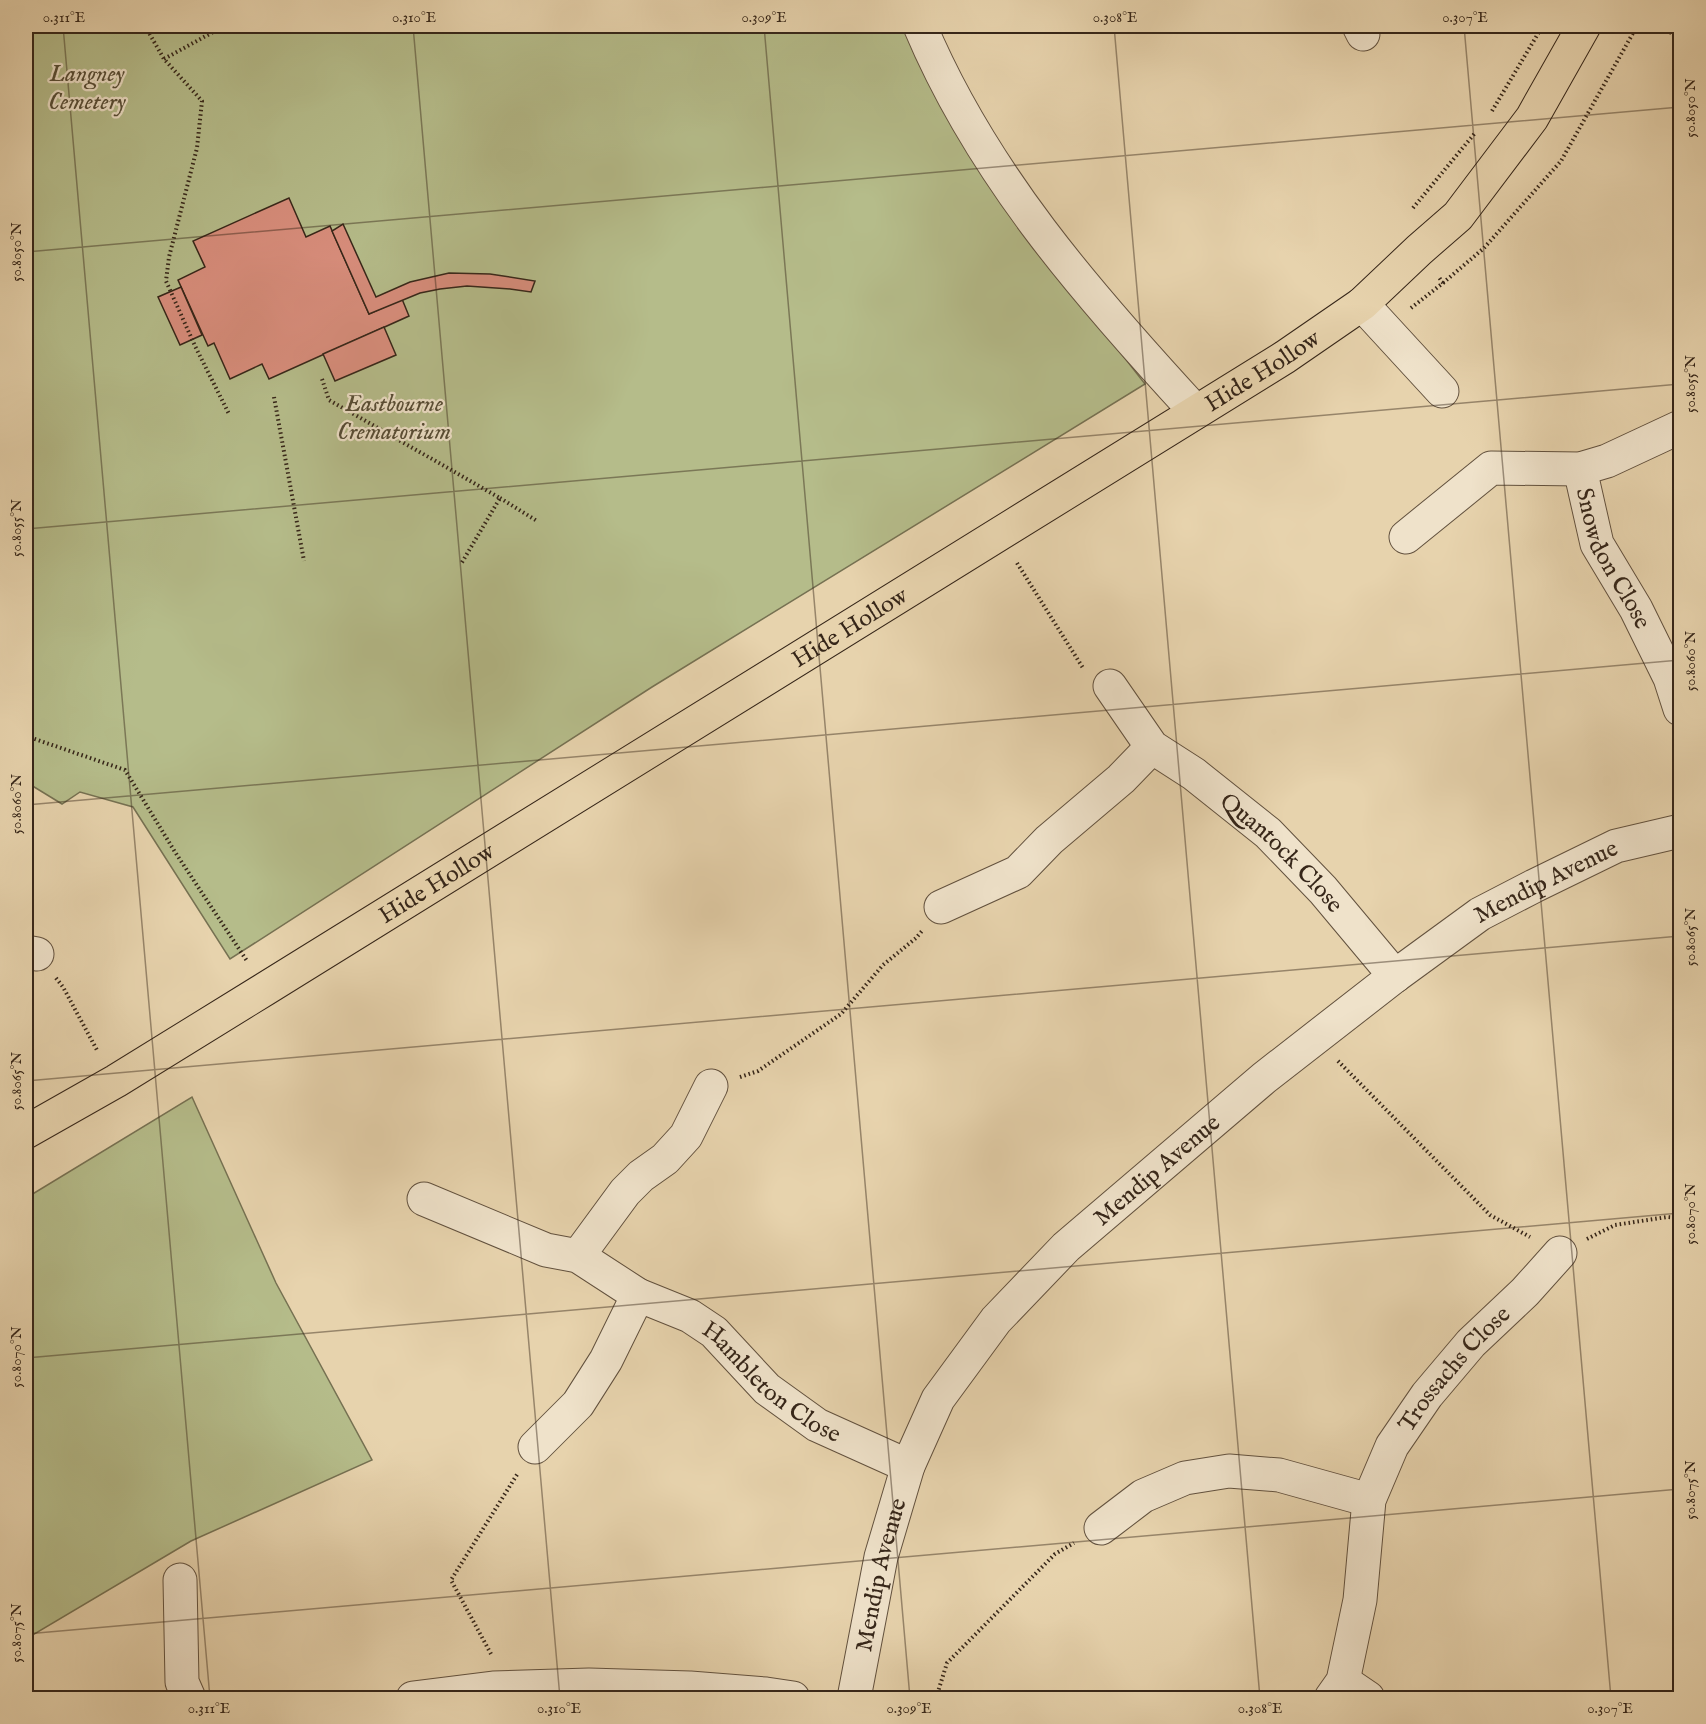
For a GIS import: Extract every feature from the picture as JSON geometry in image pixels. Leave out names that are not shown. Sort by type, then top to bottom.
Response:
[{"type":"main road","name":"Hide Hollow","points":[[26,1132],[116,1081],[1286,357],[1362,304],[1458,216],[1533,118],[1584,26]]},
{"type":"street","points":[[920,26],[935,62],[988,158],[1057,252],[1127,337],[1196,412]]},
{"type":"street","points":[[1362,304],[1442,391]]},
{"type":"street","name":"Snowdon Close","points":[[1406,537],[1491,468],[1580,469],[1607,461],[1680,427]]},
{"type":"street","name":"Snowdon Close","points":[[1580,469],[1598,544],[1636,609],[1671,678],[1680,709]]},
{"type":"street","name":"Quantock Close","points":[[1110,686],[1152,747],[1194,774],[1268,833],[1323,890],[1395,976]]},
{"type":"street","points":[[941,907],[1018,872],[1049,840],[1121,779],[1152,747]]},
{"type":"street","name":"Mendip Avenue","points":[[854,1698],[880,1557],[908,1466],[938,1400],[996,1320],[1066,1247],[1264,1078],[1395,976],[1480,914],[1616,846],[1680,831]]},
{"type":"street","points":[[578,1256],[626,1192],[641,1176],[665,1159],[686,1136],[711,1086]]},
{"type":"street","name":"Hambleton Close","points":[[424,1199],[546,1250],[578,1256],[638,1295],[690,1316],[714,1332],[767,1389],[817,1425],[908,1466]]},
{"type":"street","name":"Trossachs Close","points":[[1347,1693],[1360,1600],[1369,1500],[1392,1446],[1427,1395],[1471,1343],[1525,1292],[1560,1253]]},
{"type":"street","points":[[535,1447],[578,1404],[606,1360],[638,1295]]},
{"type":"street","points":[[1101,1528],[1143,1496],[1185,1478],[1229,1471],[1279,1475],[1369,1500]]},
{"type":"street","points":[[180,1580],[182,1682],[189,1698]]},
{"type":"street","points":[[413,1698],[493,1688],[590,1685],[690,1688],[793,1698]]},
{"type":"path","points":[[145,26],[164,59],[202,101],[196,148],[169,257],[166,281],[229,414]]},
{"type":"path","points":[[164,59],[224,26]]},
{"type":"path","points":[[1488,118],[1543,26]]},
{"type":"path","points":[[1443,283],[1484,248],[1561,161],[1637,26]]},
{"type":"path","points":[[1653,26],[1680,36]]},
{"type":"path","points":[[1412,209],[1481,127]]},
{"type":"path","points":[[322,379],[328,400],[537,521]]},
{"type":"path","points":[[274,397],[304,561]]},
{"type":"path","points":[[461,564],[500,498]]},
{"type":"path","points":[[998,535],[1091,682],[1110,686]]},
{"type":"path","points":[[26,736],[124,770],[265,989]]},
{"type":"path","points":[[711,1086],[758,1071],[841,1014],[883,965],[916,938],[941,907]]},
{"type":"path","points":[[31,953],[63,987],[93,1044],[116,1081]]},
{"type":"path","points":[[1321,1035],[1336,1059],[1490,1215],[1560,1253],[1615,1225],[1666,1217],[1680,1218]]},
{"type":"path","points":[[493,1688],[491,1651],[451,1580],[535,1447]]},
{"type":"path","points":[[936,1698],[947,1663],[1055,1554],[1101,1528]]},
{"type":"green space","name":"Eastbourne Crematorium","points":[[26,26],[904,26],[984,177],[1145,384],[652,687],[230,959],[133,807],[80,792],[62,804],[26,782]]},
{"type":"green space","points":[[192,1097],[276,1283],[372,1460],[191,1541],[26,1639],[26,1198]]},
{"type":"building","points":[[289,198],[306,237],[330,226],[369,314],[402,299],[409,316],[269,379],[262,364],[230,379],[214,343],[208,346],[178,280],[205,267],[193,241]]},
{"type":"building","points":[[343,224],[376,297],[410,282],[449,273],[490,274],[535,281],[531,292],[467,286],[440,289],[420,293],[369,314],[332,231]]},
{"type":"building","points":[[181,287],[202,335],[180,345],[158,297]]},
{"type":"building","points":[[384,327],[396,355],[335,381],[323,354]]},
{"type":"park label","name":"Langney Cemetery","points":[[87,87]]}]
